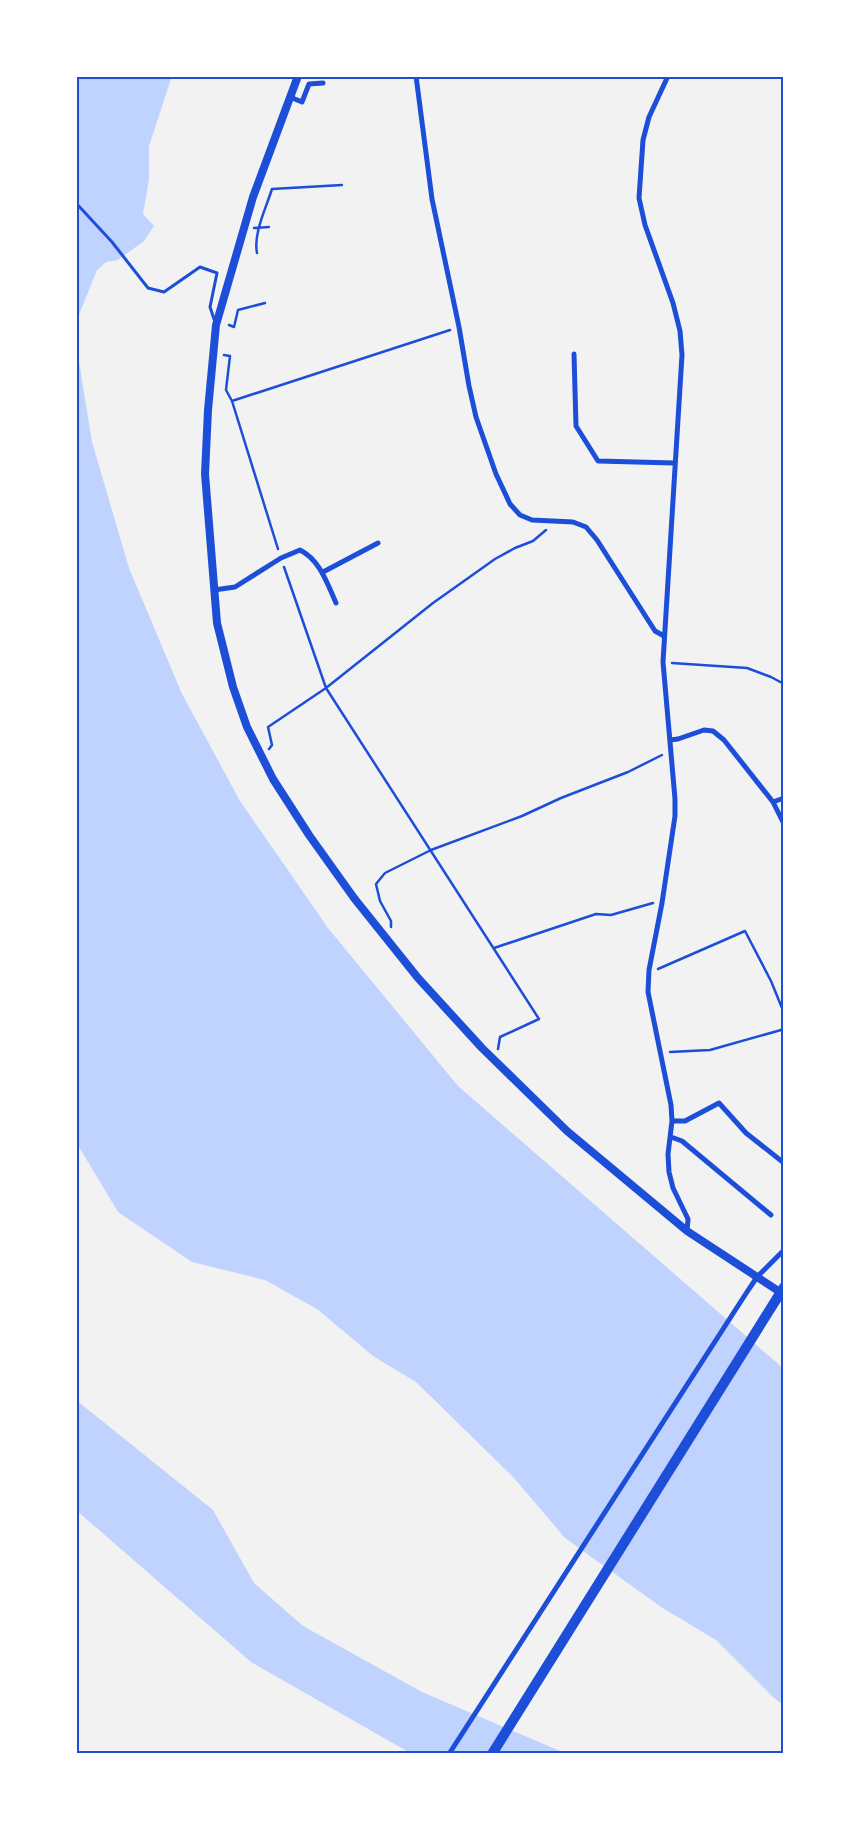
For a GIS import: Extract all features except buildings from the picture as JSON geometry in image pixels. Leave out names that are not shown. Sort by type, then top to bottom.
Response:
[{"type":"main road","points":[[492,1754],[782,1291]]},
{"type":"street","points":[[298,76],[253,197],[216,325],[209,402],[205,474],[216,623],[233,687],[247,727],[273,779],[309,835],[383,937],[482,1048],[567,1131],[687,1230],[757,1277],[782,1291]]},
{"type":"street","points":[[416,76],[432,199],[459,327],[469,386],[476,417],[496,474],[510,504],[520,516],[532,520],[573,522],[586,527],[597,540],[655,632],[664,636]]},
{"type":"street","points":[[668,76],[649,118],[643,140],[639,198],[644,225],[673,303],[680,331],[682,355],[663,662],[676,799],[662,903],[649,970],[648,992],[661,1052],[672,1121],[668,1154],[669,1172],[673,1188],[688,1219],[687,1230]]},
{"type":"street","points":[[290,97],[302,102],[309,84],[323,83]]},
{"type":"street","points":[[574,354],[576,426],[598,461],[674,463]]},
{"type":"street","points":[[323,572],[378,543]]},
{"type":"street","points":[[214,590],[234,587],[281,558],[300,550],[308,554],[323,572],[336,603]]},
{"type":"street","points":[[670,740],[704,730],[713,731],[724,740],[773,802],[784,824]]},
{"type":"street","points":[[773,802],[784,798]]},
{"type":"street","points":[[672,1121],[685,1121],[719,1103],[746,1133],[784,1163]]},
{"type":"street","points":[[671,1137],[682,1141],[771,1215]]},
{"type":"street","points":[[449,1754],[745,1295],[757,1277],[784,1250]]},
{"type":"lane","points":[[76,203],[112,242],[148,288],[164,292],[200,267],[217,272],[210,308],[216,325]]},
{"type":"path","points":[[257,253],[256,247],[260,228],[272,189],[342,185]]},
{"type":"path","points":[[253,228],[268,227]]},
{"type":"path","points":[[229,325],[234,327],[238,310],[265,303]]},
{"type":"path","points":[[232,400],[459,327]]},
{"type":"path","points":[[224,354],[230,356],[226,390],[232,400],[281,558],[326,688],[538,1019],[500,1038],[498,1051]]},
{"type":"path","points":[[269,750],[272,745],[268,727],[326,688],[433,603],[495,559],[533,541],[560,521]]},
{"type":"path","points":[[663,662],[747,668],[784,684]]},
{"type":"path","points":[[383,937],[390,930],[391,921],[380,901],[376,884],[386,873],[431,850],[522,816],[561,798],[628,772],[662,755],[671,753]]},
{"type":"path","points":[[494,948],[596,914],[611,915],[654,902],[662,903]]},
{"type":"path","points":[[649,970],[659,969],[745,931],[784,1013]]},
{"type":"path","points":[[661,1052],[710,1050],[781,1030],[784,1027]]},
{"type":"water","points":[[76,76],[172,76],[149,146],[149,179],[143,214],[154,226],[144,241],[118,260],[106,262],[97,270],[76,322]]},
{"type":"water","points":[[76,343],[92,442],[129,568],[182,694],[240,801],[328,928],[458,1086],[784,1369],[784,1706],[716,1640],[661,1607],[565,1538],[514,1478],[416,1382],[373,1356],[317,1309],[265,1280],[192,1262],[118,1212],[76,1142]]},
{"type":"water","points":[[76,1400],[213,1510],[254,1583],[303,1626],[422,1692],[567,1754],[412,1754],[251,1662],[76,1510]]}]
